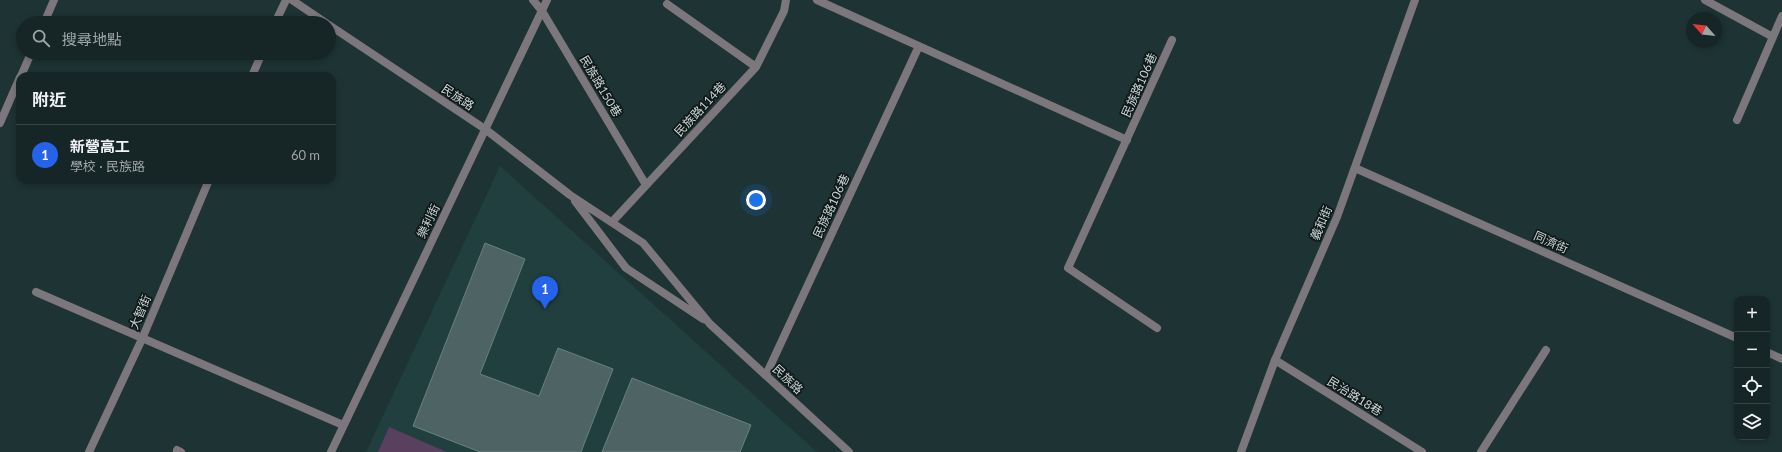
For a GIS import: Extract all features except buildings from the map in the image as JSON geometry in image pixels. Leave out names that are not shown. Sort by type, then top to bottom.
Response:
[{"type":"street","points":[[47,16],[54,0]]},
{"type":"street","points":[[278,16],[286,0]]},
{"type":"street","points":[[292,0],[316,16]]},
{"type":"street","name":"民族路150巷","points":[[533,0],[542,11],[646,185]]},
{"type":"street","name":"樂利街","points":[[331,452],[547,0]]},
{"type":"street","name":"民族路114巷","points":[[612,222],[756,67],[784,11],[786,0]]},
{"type":"street","points":[[817,0],[1128,140]]},
{"type":"street","name":"義和街","points":[[1241,452],[1275,360],[1337,217],[1415,0]]},
{"type":"street","points":[[1705,0],[1773,37]]},
{"type":"street","points":[[667,4],[756,67]]},
{"type":"street","points":[[1737,120],[1782,16]]},
{"type":"street","name":"民族路","points":[[336,30],[485,129],[570,194],[643,243],[710,324],[849,452]]},
{"type":"street","name":"民族路106巷","points":[[1157,328],[1068,268],[1128,140],[1172,40]]},
{"type":"street","name":"民族路106巷","points":[[766,375],[919,46]]},
{"type":"street","points":[[22,72],[28,60]]},
{"type":"street","points":[[254,72],[259,60]]},
{"type":"street","points":[[1,120],[16,86]]},
{"type":"street","name":"同濟街","points":[[1355,168],[1734,337]]},
{"type":"street","name":"大智街","points":[[89,452],[142,339],[207,184]]},
{"type":"street","name":"民族路","points":[[570,194],[626,268],[710,324]]},
{"type":"street","points":[[36,292],[343,425]]},
{"type":"street","points":[[1481,452],[1546,350]]},
{"type":"street","points":[[1770,353],[1782,359]]},
{"type":"street","name":"民治路18巷","points":[[1275,360],[1422,452]]},
{"type":"shaded area","points":[[500,166],[817,452],[366,452]]},
{"type":"shaded area","points":[[389,427],[447,452],[378,452]]},
{"type":"place","name":"新營高工","points":[[545,309]]}]
